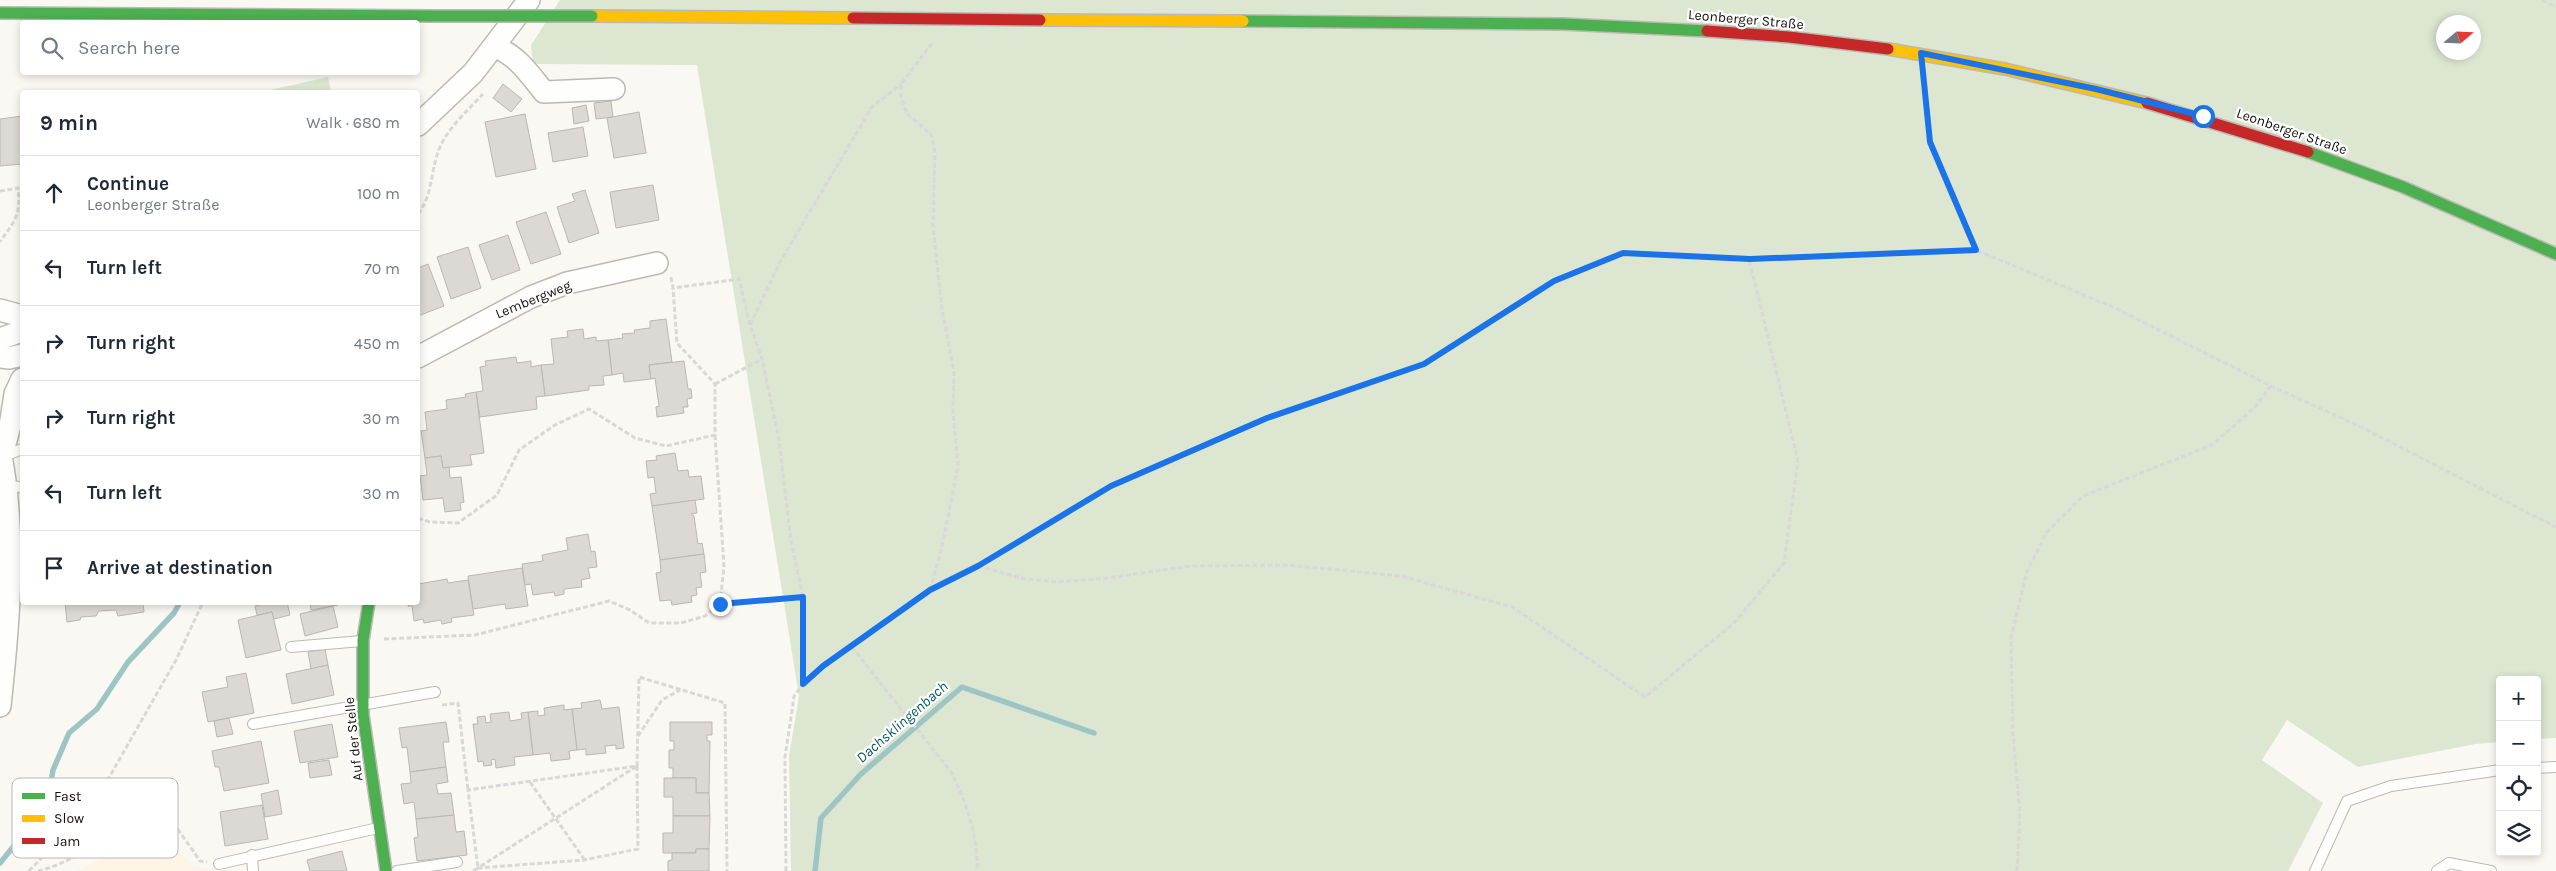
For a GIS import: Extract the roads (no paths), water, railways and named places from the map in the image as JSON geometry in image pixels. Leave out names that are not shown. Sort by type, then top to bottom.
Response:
[{"type":"main road","name":"Leonberger Straße","points":[[0,13],[1563,24],[1677,28],[1791,37],[1921,53],[2096,89],[2212,119],[2285,142],[2459,209],[2556,254]]},
{"type":"main road","name":"Auf der Stelle","points":[[368,605],[363,640],[363,704],[386,871]]},
{"type":"street","points":[[420,123],[473,73],[496,46],[529,0]]},
{"type":"street","points":[[496,46],[519,62],[544,92],[614,89]]},
{"type":"street","name":"Lembergweg","points":[[420,356],[531,296],[567,283],[657,263]]},
{"type":"street","points":[[0,310],[20,315]]},
{"type":"street","points":[[0,339],[20,332]]},
{"type":"street","points":[[0,357],[9,358],[20,355]]},
{"type":"street","points":[[0,706],[14,487],[1,454],[10,426],[15,394],[20,383]]},
{"type":"lane","points":[[1,454],[20,449]]},
{"type":"lane","points":[[291,646],[363,640]]},
{"type":"lane","points":[[252,724],[435,692]]},
{"type":"lane","points":[[2541,768],[2556,767]]},
{"type":"lane","points":[[2315,871],[2347,801],[2391,786],[2496,771]]},
{"type":"lane","points":[[219,864],[252,855],[379,828]]},
{"type":"lane","points":[[252,855],[253,871]]},
{"type":"lane","points":[[397,871],[457,862]]},
{"type":"lane","points":[[2437,871],[2449,864],[2491,871]]},
{"type":"waterway","points":[[52,778],[53,770],[69,733],[97,709],[128,662],[174,613],[178,605]]},
{"type":"waterway","name":"Dachsklingenbach","points":[[815,871],[821,818],[861,774],[962,687],[1094,733]]},
{"type":"waterway","points":[[0,863],[12,848]]}]
